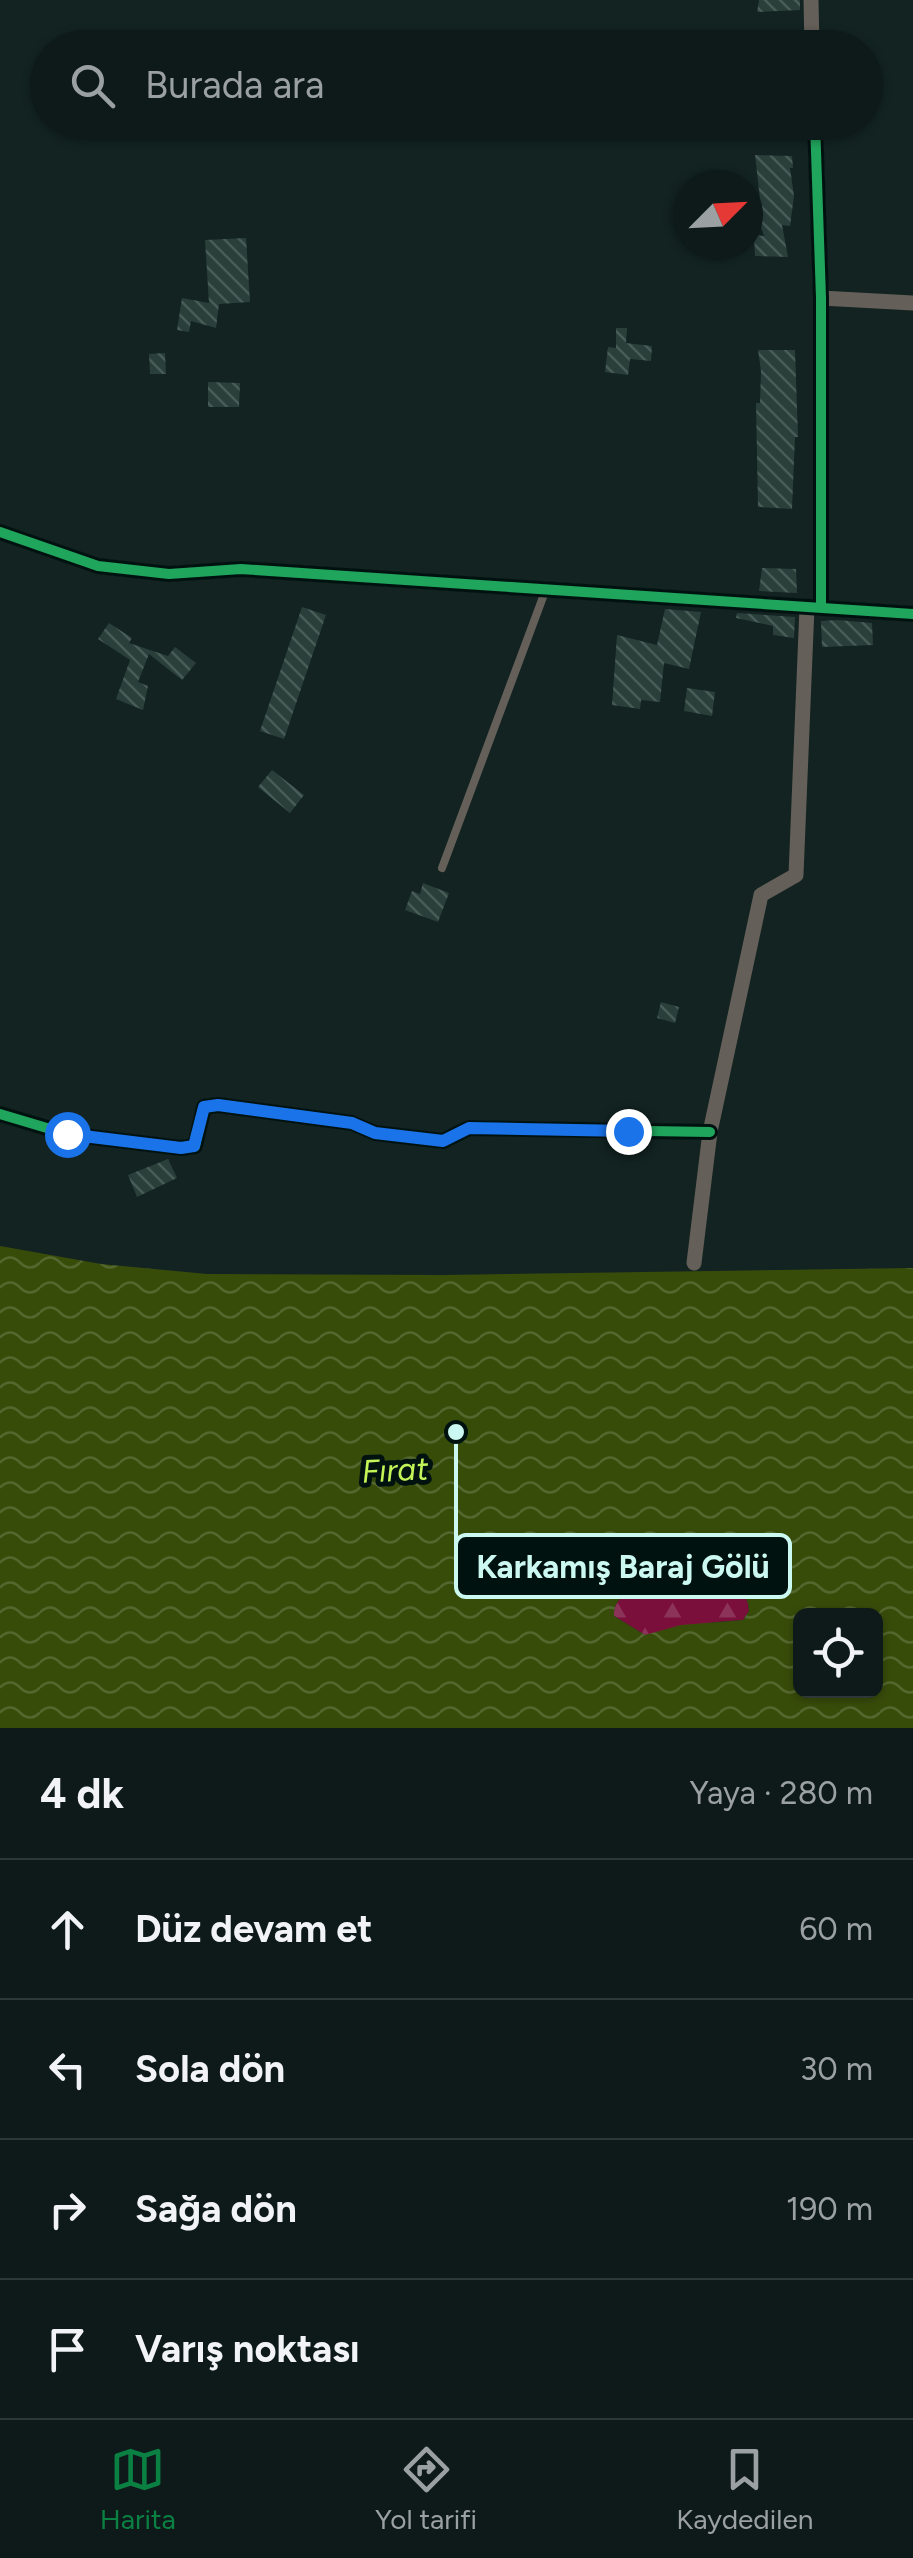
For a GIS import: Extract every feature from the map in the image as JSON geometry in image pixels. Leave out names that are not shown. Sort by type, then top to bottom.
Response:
[{"type":"street","points":[[810,0],[811,30]]},
{"type":"street","points":[[694,1264],[710,1132],[761,895],[796,875],[814,607],[821,298],[816,140]]},
{"type":"street","points":[[821,298],[913,304]]},
{"type":"street","points":[[0,532],[98,566],[169,574],[242,569],[913,614]]},
{"type":"street","points":[[0,1114],[67,1134],[181,1148],[194,1146],[204,1107],[218,1105],[352,1123],[375,1133],[443,1141],[469,1128],[710,1132]]},
{"type":"lane","points":[[442,868],[546,589]]},
{"type":"green space","points":[[658,1589],[735,1593],[746,1599],[749,1611],[743,1620],[645,1635],[614,1616],[622,1597]]},
{"type":"water","name":"Fırat","points":[[0,1246],[101,1264],[207,1274],[444,1275],[913,1268],[913,1728],[0,1728]],"holes":[[[635,1592],[735,1593],[746,1599],[749,1611],[743,1620],[681,1625],[645,1635],[614,1616],[622,1597]]]},
{"type":"building","points":[[759,0],[800,0],[800,10],[757,12]]},
{"type":"building","points":[[755,155],[792,156],[794,196],[790,226],[782,225],[788,257],[763,256],[763,170],[757,170]]},
{"type":"building","points":[[246,238],[250,302],[219,304],[216,328],[191,321],[189,332],[177,330],[182,298],[209,303],[205,240]]},
{"type":"building","points":[[616,328],[627,328],[626,343],[652,346],[651,361],[630,359],[628,375],[605,372],[608,347],[616,348]]},
{"type":"building","points":[[758,350],[795,350],[798,437],[792,509],[758,507]]},
{"type":"building","points":[[165,353],[166,374],[150,374],[149,354]]},
{"type":"building","points":[[208,382],[240,383],[239,407],[208,407]]},
{"type":"building","points":[[762,568],[796,569],[797,593],[759,591]]},
{"type":"building","points":[[302,607],[326,615],[284,739],[260,731]]},
{"type":"building","points":[[665,609],[701,612],[689,669],[664,663],[660,702],[641,700],[640,709],[612,705],[617,635],[657,645]]},
{"type":"building","points":[[737,613],[795,617],[794,638],[773,635],[773,626],[736,618]]},
{"type":"building","points":[[821,621],[872,623],[873,645],[822,647]]},
{"type":"building","points":[[109,623],[132,638],[129,643],[168,656],[175,647],[196,663],[182,680],[149,654],[138,682],[148,686],[143,710],[116,699],[130,660],[98,639]]},
{"type":"building","points":[[687,688],[715,692],[712,716],[684,711]]},
{"type":"building","points":[[272,770],[304,795],[290,813],[258,787]]},
{"type":"building","points":[[423,883],[449,893],[438,922],[405,910],[412,891],[420,894]]},
{"type":"building","points":[[661,1002],[679,1007],[675,1023],[657,1018]]},
{"type":"building","points":[[168,1159],[177,1178],[137,1197],[128,1175]]},
{"type":"cycle path","points":[[816,140],[821,298],[821,607]]},
{"type":"cycle path","points":[[0,532],[98,566],[169,574],[241,569],[913,614]]},
{"type":"cycle path","points":[[0,1114],[67,1134],[181,1148],[195,1146],[204,1107],[218,1105],[352,1123],[375,1133],[443,1141],[469,1128],[710,1132]]},
{"type":"place","name":"Karkamış Baraj Gölü","points":[[456,1432]]},
{"type":"route","points":[[67,1134],[181,1148],[194,1146],[204,1107],[218,1105],[352,1123],[375,1133],[443,1141],[469,1128],[628,1131]]}]
